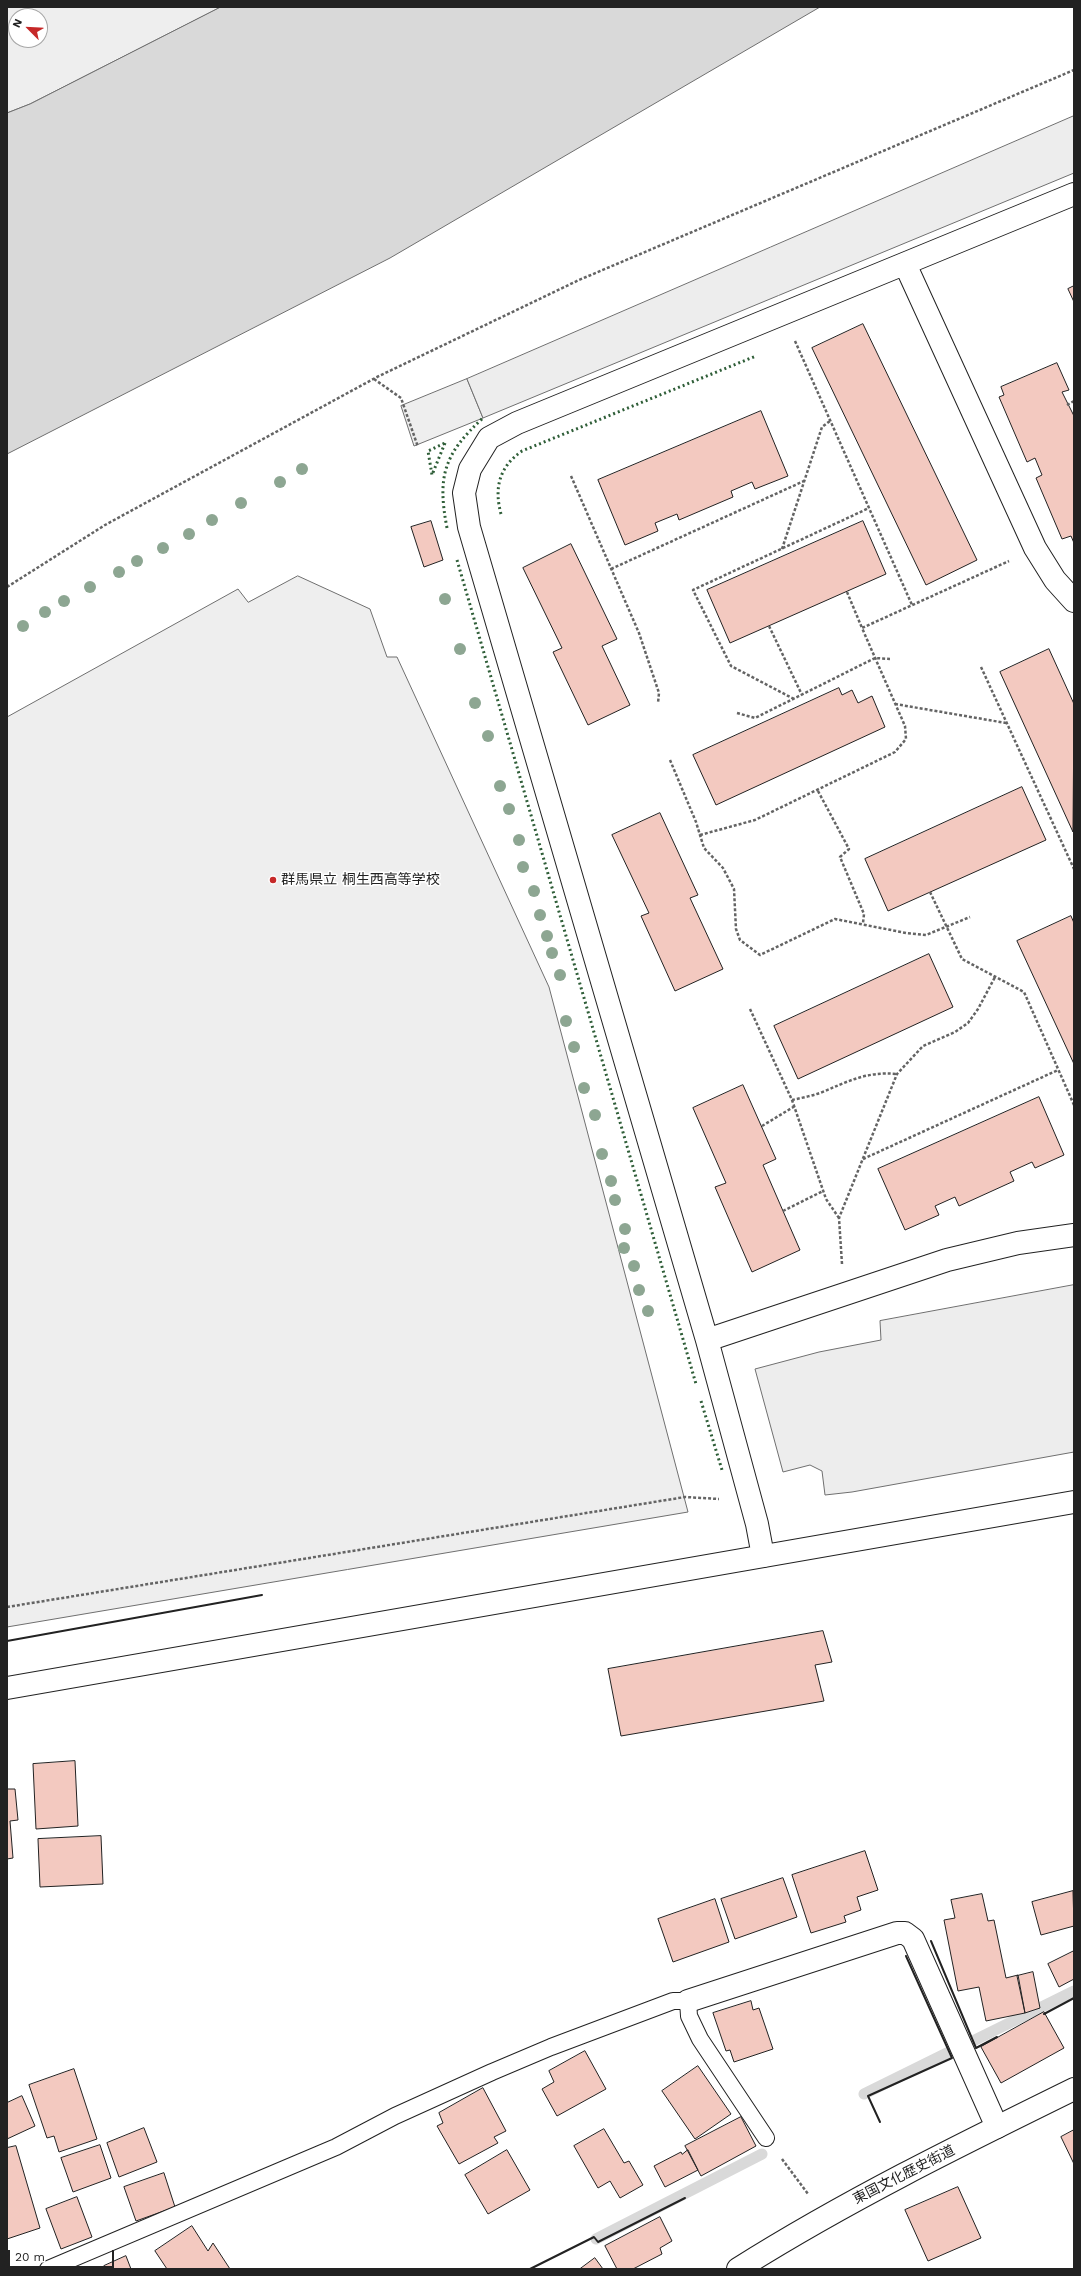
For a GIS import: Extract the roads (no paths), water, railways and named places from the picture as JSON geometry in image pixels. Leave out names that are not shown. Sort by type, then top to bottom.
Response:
[{"type":"main road","points":[[763,1556],[757,1524],[708,1340],[469,527],[464,506],[466,481],[470,469],[489,438],[517,423],[1074,194]]},
{"type":"main road","points":[[905,264],[1035,548],[1055,580],[1074,601]]},
{"type":"main road","points":[[708,1340],[947,1260],[1018,1243],[1074,1235]]},
{"type":"main road","points":[[7,1688],[1074,1502]]},
{"type":"main road","points":[[688,2001],[897,1933],[906,1933],[913,1939],[996,2127]]},
{"type":"main road","name":"東国文化歴史街道","points":[[738,2269],[822,2218],[996,2127],[1074,2089]]},
{"type":"lane","points":[[48,2269],[336,2147],[395,2116],[544,2050],[673,2001],[688,2001],[689,2016],[700,2039],[766,2138]]},
{"type":"waterway","points":[[973,2041],[1074,1991]]},
{"type":"waterway","points":[[864,2094],[949,2052]]},
{"type":"waterway","points":[[596,2239],[762,2154]]},
{"type":"place","name":"群馬県立 桐生西高等学校","points":[[273,880]]}]
